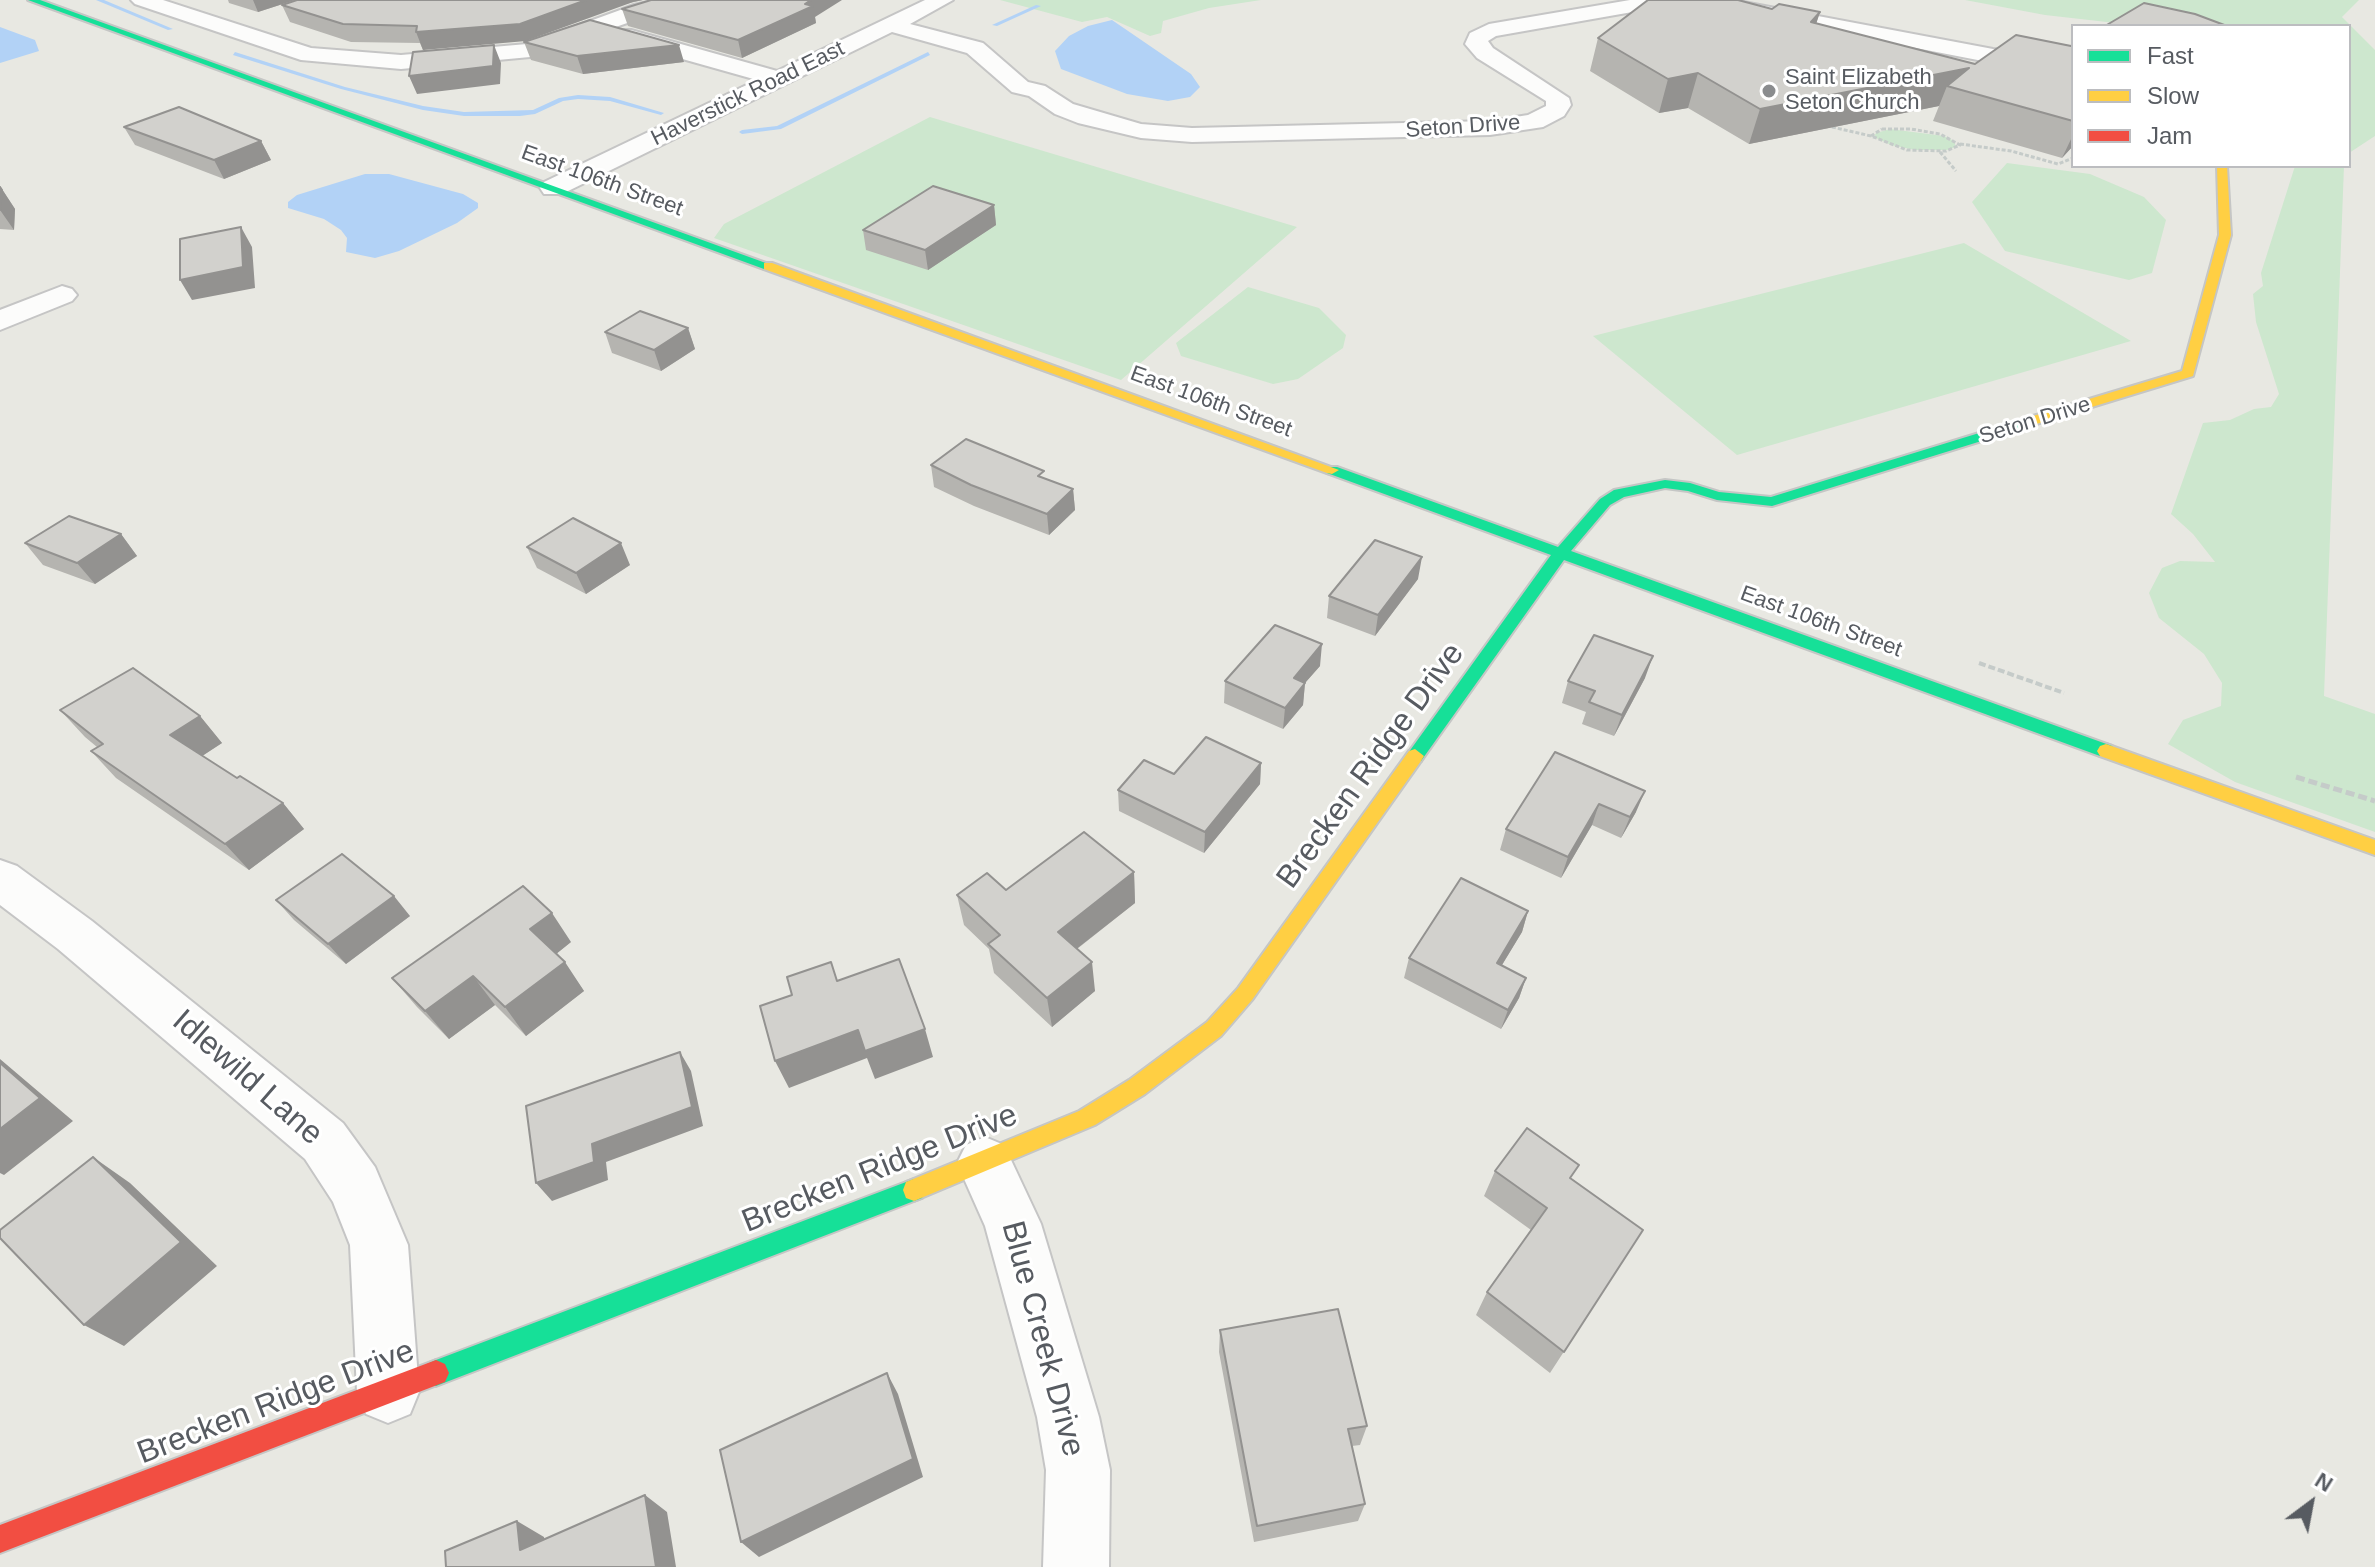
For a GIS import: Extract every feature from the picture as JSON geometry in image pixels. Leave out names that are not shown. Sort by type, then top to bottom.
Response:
[{"type":"street","name":"East 106th Street","points":[[32,0],[2375,848]]},
{"type":"street","points":[[142,0],[309,55],[401,62],[530,50],[642,10],[681,0]]},
{"type":"street","name":"Haverstick Road East","points":[[553,188],[942,0]]},
{"type":"street","name":"Seton Drive","points":[[901,20],[975,48],[1020,87],[1037,91],[1056,104],[1087,118],[1169,134],[1316,133],[1517,125],[1546,118],[1559,105],[1557,98],[1485,53],[1476,44],[1478,38],[1489,31],[1655,2],[1682,1],[1731,6],[1993,56],[2071,64]]},
{"type":"street","points":[[159,46],[207,31],[234,31],[270,19]]},
{"type":"street","points":[[901,20],[991,36],[1014,50],[1040,84],[1037,91]]},
{"type":"street","points":[[598,28],[779,79]]},
{"type":"street","points":[[191,57],[236,41],[234,31]]},
{"type":"street","name":"Seton Drive","points":[[1560,554],[1605,502],[1635,488],[1665,484],[1690,487],[1717,496],[1772,502],[2188,373],[2225,235],[2222,168]]},
{"type":"street","points":[[0,321],[62,295]]},
{"type":"street","name":"Brecken Ridge Drive","points":[[0,1539],[985,1163],[1087,1118],[1137,1087],[1214,1029],[1245,994],[1560,554]]},
{"type":"street","name":"Idlewild Lane","points":[[0,879],[149,995],[324,1141],[355,1186],[379,1245],[388,1392]]},
{"type":"street","name":"Blue Creek Drive","points":[[985,1163],[1013,1224],[1068,1417],[1078,1470],[1076,1567]]},
{"type":"path","points":[[1832,127],[1871,136],[1898,148],[1939,151],[1953,150],[1960,144]]},
{"type":"path","points":[[1871,136],[1882,129],[1911,129],[1940,134],[1960,144],[2011,151],[2058,164],[2071,159]]},
{"type":"path","points":[[1939,151],[1956,171]]},
{"type":"green space","points":[[1000,0],[1261,0],[1209,8],[1163,21],[1161,33],[1150,36],[1107,17],[1082,22]]},
{"type":"green space","points":[[1965,0],[2359,0],[2342,17],[2349,24],[2124,24],[2045,15]]},
{"type":"green space","points":[[2351,26],[2375,50],[2375,136],[2351,152]]},
{"type":"green space","points":[[930,117],[1297,227],[1121,380],[714,238],[724,224]]},
{"type":"green space","points":[[1890,129],[1944,136],[1954,141],[1956,147],[1915,150],[1891,145],[1874,137],[1876,133]]},
{"type":"green space","points":[[2007,163],[2090,174],[2144,197],[2166,220],[2152,273],[2129,280],[2005,251],[1972,202]]},
{"type":"green space","points":[[2294,168],[2344,168],[2324,696],[2375,714],[2375,832],[2235,782],[2168,744],[2183,720],[2221,706],[2222,683],[2204,654],[2159,618],[2149,593],[2162,568],[2180,561],[2215,562],[2193,534],[2171,514],[2203,423],[2230,420],[2254,409],[2271,407],[2279,394],[2256,322],[2253,294],[2263,286],[2261,273]]},
{"type":"green space","points":[[1964,243],[2131,341],[1737,455],[1593,336]]},
{"type":"green space","points":[[1248,287],[1319,308],[1346,335],[1343,348],[1298,379],[1273,384],[1181,356],[1176,343]]},
{"type":"water","points":[[1112,20],[1191,74],[1200,87],[1190,97],[1168,101],[1127,94],[1061,69],[1055,51],[1069,36],[1088,26]]},
{"type":"water","points":[[0,27],[35,40],[39,51],[0,63]]},
{"type":"water","points":[[365,174],[389,174],[463,194],[478,203],[478,208],[457,223],[399,251],[375,258],[346,252],[347,238],[341,230],[324,219],[288,208],[288,202],[297,195]]},
{"type":"building","points":[[297,0],[586,0],[520,24],[416,32],[417,26],[343,24],[282,5]]},
{"type":"building","points":[[651,0],[811,0],[805,4],[813,6],[738,40],[622,9]]},
{"type":"building","points":[[1648,0],[1738,0],[1772,9],[1779,4],[1820,12],[1811,22],[1975,64],[2016,35],[2071,46],[2071,120],[1947,86],[1969,68],[1760,109],[1698,73],[1668,79],[1598,38]]},
{"type":"building","points":[[2144,3],[2195,14],[2222,24],[2108,24]]},
{"type":"building","points":[[590,20],[679,45],[577,56],[524,42]]},
{"type":"building","points":[[494,45],[493,66],[409,76],[413,52]]},
{"type":"building","points":[[179,107],[261,141],[214,160],[124,127]]},
{"type":"building","points":[[933,186],[994,205],[925,250],[863,230]]},
{"type":"building","points":[[241,227],[243,267],[180,280],[180,239]]},
{"type":"building","points":[[640,311],[688,328],[654,350],[605,332]]},
{"type":"building","points":[[966,439],[1044,471],[1038,476],[1073,489],[1047,514],[971,485],[931,465]]},
{"type":"building","points":[[69,516],[121,534],[77,563],[25,543]]},
{"type":"building","points":[[573,518],[621,543],[576,573],[527,547]]},
{"type":"building","points":[[1375,540],[1422,557],[1378,615],[1329,596]]},
{"type":"building","points":[[1275,625],[1322,644],[1294,678],[1305,683],[1285,708],[1225,681]]},
{"type":"building","points":[[1594,635],[1653,656],[1622,715],[1589,702],[1595,691],[1568,681]]},
{"type":"building","points":[[133,668],[200,716],[170,735],[283,803],[225,844],[91,751],[103,744],[60,710]]},
{"type":"building","points":[[1206,737],[1261,763],[1205,832],[1118,790],[1144,760],[1174,774]]},
{"type":"building","points":[[1555,752],[1645,791],[1630,817],[1599,804],[1568,857],[1506,829]]},
{"type":"building","points":[[1084,832],[1134,872],[1058,932],[1092,962],[1047,998],[988,944],[1000,935],[957,895],[987,873],[1006,890]]},
{"type":"building","points":[[342,854],[394,896],[328,944],[276,900]]},
{"type":"building","points":[[1461,878],[1528,911],[1497,963],[1526,978],[1508,1010],[1409,958]]},
{"type":"building","points":[[523,886],[552,913],[530,929],[565,962],[505,1007],[473,976],[425,1011],[392,978]]},
{"type":"building","points":[[899,959],[925,1029],[865,1051],[858,1030],[775,1061],[760,1006],[792,995],[787,977],[831,962],[837,981]]},
{"type":"building","points":[[680,1052],[692,1107],[592,1144],[594,1162],[536,1183],[526,1106]]},
{"type":"building","points":[[0,1063],[40,1098],[0,1129]]},
{"type":"building","points":[[1527,1128],[1579,1165],[1570,1178],[1643,1230],[1564,1352],[1487,1292],[1547,1208],[1495,1171]]},
{"type":"building","points":[[93,1157],[181,1242],[84,1325],[0,1238],[0,1230]]},
{"type":"building","points":[[1338,1309],[1367,1426],[1348,1429],[1365,1504],[1257,1526],[1220,1330]]},
{"type":"building","points":[[887,1373],[913,1459],[741,1542],[720,1450]]},
{"type":"building","points":[[645,1495],[656,1567],[446,1567],[445,1551],[517,1521],[520,1550]]},
{"type":"waterway","points":[[99,0],[170,29]]},
{"type":"waterway","points":[[995,25],[1038,6]]},
{"type":"waterway","points":[[235,54],[343,88],[423,108],[464,114],[535,112],[561,99],[578,97],[610,99],[661,113]]},
{"type":"waterway","points":[[742,132],[779,128],[928,54]]},
{"type":"traffic: fast","points":[[32,0],[768,266]]},
{"type":"traffic: fast","points":[[1415,756],[1560,554],[1605,502],[1619,493],[1665,484],[1690,487],[1717,496],[1772,502],[2028,422]]},
{"type":"traffic: fast","points":[[1332,470],[2106,751]]},
{"type":"traffic: fast","points":[[436,1373],[914,1190]]},
{"type":"traffic: slow","points":[[2028,422],[2188,373],[2225,235],[2222,168]]},
{"type":"traffic: slow","points":[[768,266],[1332,470]]},
{"type":"traffic: slow","points":[[2106,751],[2375,848]]},
{"type":"traffic: slow","points":[[914,1190],[1087,1118],[1137,1087],[1214,1029],[1245,994],[1415,756]]},
{"type":"traffic: jam","points":[[0,1539],[436,1373]]},
{"type":"place","name":"Saint Elizabeth Seton Church","points":[[1769,91]]}]
